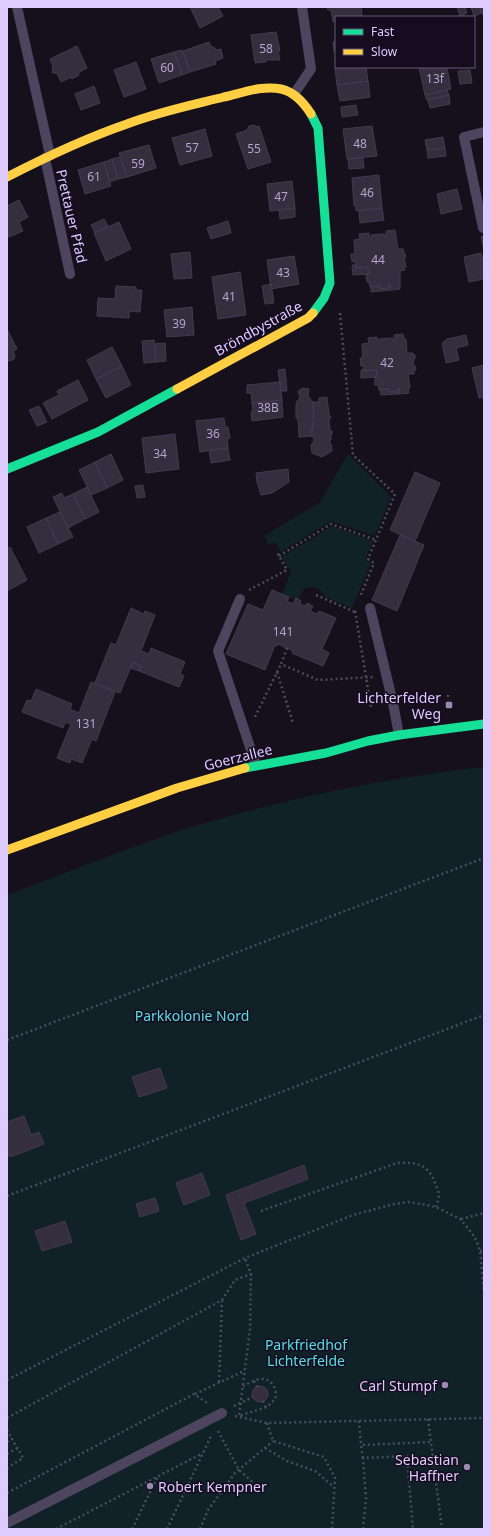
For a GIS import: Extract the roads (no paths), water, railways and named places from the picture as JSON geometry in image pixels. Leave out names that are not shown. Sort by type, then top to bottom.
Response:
[{"type":"street","points":[[47,156],[115,128],[158,114],[259,89],[280,89],[294,94]]},
{"type":"street","name":"Bröndbystraße","points":[[7,469],[98,432],[308,318],[323,303],[330,283],[318,128],[308,109],[294,94]]},
{"type":"street","name":"Prettauer Pfad","points":[[7,177],[47,156]]},
{"type":"street","name":"Goerzallee","points":[[7,850],[177,788],[256,765],[326,753],[368,741],[399,735],[484,724]]},
{"type":"lane","name":"Prettauer Pfad","points":[[17,7],[70,274]]},
{"type":"lane","points":[[294,94],[311,69],[302,7]]},
{"type":"lane","points":[[483,228],[464,138],[484,132]]},
{"type":"lane","points":[[240,599],[218,651],[256,765]]},
{"type":"lane","points":[[370,608],[399,735]]},
{"type":"lane","points":[[7,1523],[222,1413]]},
{"type":"place","name":"Lichterfelder Weg","points":[[449,705]]},
{"type":"place","name":"Carl Stumpf","points":[[445,1385]]},
{"type":"place","name":"Sebastian Haffner","points":[[467,1467]]},
{"type":"place","name":"Robert Kempner","points":[[150,1486]]},
{"type":"park label","name":"Parkkolonie Nord","points":[[192,1015]]},
{"type":"park label","name":"Parkfriedhof Lichterfelde","points":[[306,1352]]}]
